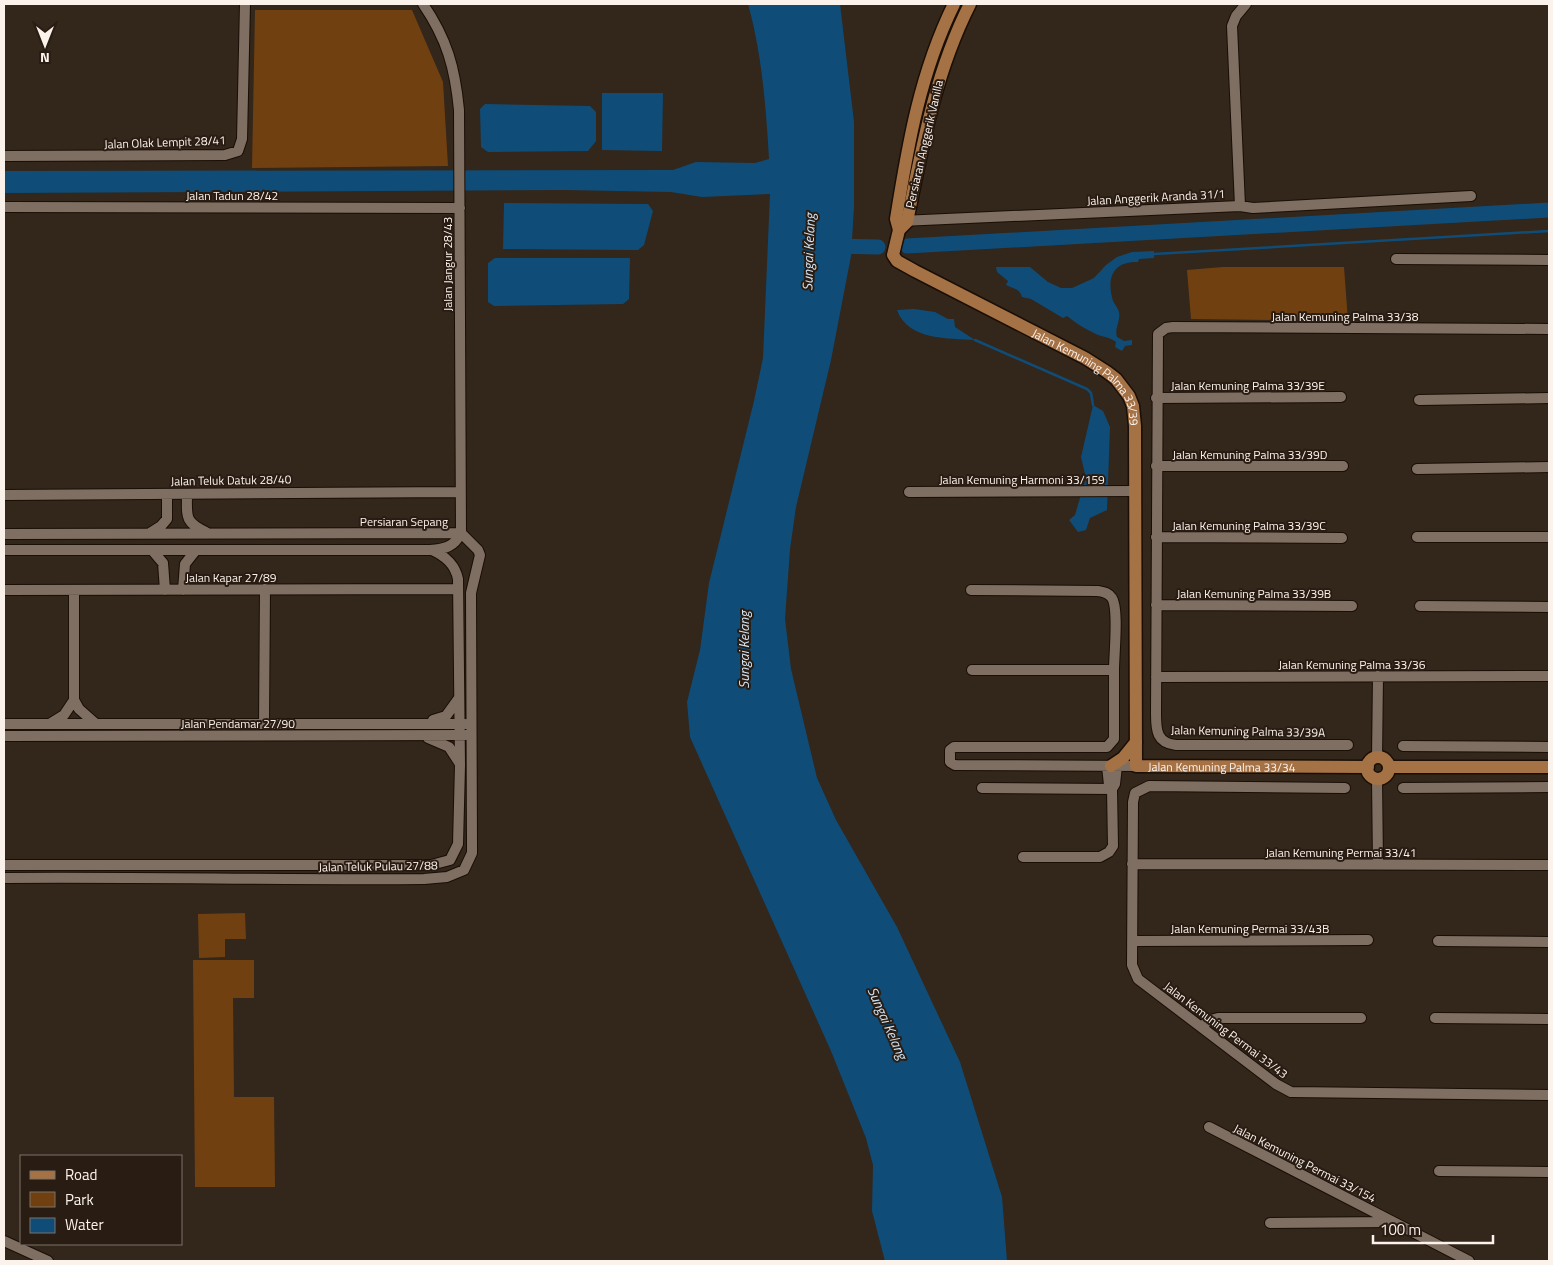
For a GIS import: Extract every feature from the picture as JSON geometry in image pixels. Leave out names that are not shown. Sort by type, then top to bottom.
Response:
[{"type":"main road","name":"Persiaran Anggerik Vanilla","points":[[901,224],[910,138],[925,73],[934,46],[954,4]]},
{"type":"main road","name":"Persiaran Anggerik Vanilla","points":[[894,255],[941,71],[970,4]]},
{"type":"main road","name":"Jalan Kemuning Palma 33/39","points":[[894,255],[897,261],[915,271],[1085,358],[1116,379],[1129,396],[1133,406],[1135,426],[1136,585]]},
{"type":"main road","name":"Jalan Kemuning Palma 33/34","points":[[1136,585],[1136,766],[1368,768]]},
{"type":"main road","points":[[1112,766],[1123,758],[1136,742]]},
{"type":"main road","points":[[1377,758],[1386,761],[1389,768],[1386,776],[1377,779],[1371,776],[1368,768],[1370,761],[1377,758]]},
{"type":"main road","points":[[1389,768],[1549,767]]},
{"type":"street","name":"Jalan Olak Lempit 28/41","points":[[4,156],[226,155],[238,151],[242,139],[245,4]]},
{"type":"street","name":"Jalan Jangur 28/43","points":[[423,4],[444,38],[452,64],[458,102],[460,162],[461,533]]},
{"type":"street","name":"Jalan Anggerik Aranda 31/1","points":[[901,224],[1240,206],[1232,26],[1236,16],[1246,4]]},
{"type":"street","points":[[1240,206],[1263,208],[1471,196]]},
{"type":"street","name":"Jalan Tadun 28/42","points":[[4,207],[460,203]]},
{"type":"street","points":[[1396,259],[1549,260]]},
{"type":"street","name":"Jalan Kemuning Palma 33/38","points":[[1156,349],[1158,334],[1166,328],[1173,327],[1549,329]]},
{"type":"street","name":"Jalan Kemuning Palma 33/39","points":[[1156,349],[1156,729]]},
{"type":"street","name":"Jalan Kemuning Palma 33/39E","points":[[1156,398],[1340,397]]},
{"type":"street","points":[[1419,400],[1549,398]]},
{"type":"street","name":"Jalan Kemuning Palma 33/39D","points":[[1156,466],[1343,466]]},
{"type":"street","points":[[1417,469],[1549,467]]},
{"type":"street","name":"Jalan Kemuning Harmoni 33/159","points":[[909,492],[1136,491]]},
{"type":"street","name":"Jalan Teluk Datuk 28/40","points":[[4,495],[460,492]]},
{"type":"street","points":[[149,534],[161,526],[167,519],[167,494]]},
{"type":"street","points":[[187,494],[188,521],[193,526],[210,534]]},
{"type":"street","name":"Persiaran Sepang","points":[[4,534],[461,533],[457,541],[448,548],[430,550],[4,550]]},
{"type":"street","name":"Jalan Teluk Pulau 27/88","points":[[4,878],[116,877],[283,881],[424,879],[457,874],[464,870],[472,853],[471,593],[480,555],[461,533]]},
{"type":"street","points":[[353,534],[353,550]]},
{"type":"street","name":"Jalan Kemuning Palma 33/39C","points":[[1156,537],[1342,538]]},
{"type":"street","points":[[1417,537],[1549,537]]},
{"type":"street","points":[[152,550],[163,563],[165,590]]},
{"type":"street","points":[[183,590],[185,564],[196,550]]},
{"type":"street","name":"Jalan Teluk Pulau 27/88","points":[[4,865],[442,864],[450,860],[458,844],[460,724],[458,589],[456,572],[453,565],[441,554],[430,550]]},
{"type":"street","points":[[264,724],[265,589]]},
{"type":"street","name":"Jalan Kapar 27/89","points":[[4,590],[458,589]]},
{"type":"street","points":[[74,590],[74,700],[79,709],[96,724]]},
{"type":"street","points":[[971,590],[1098,591],[1107,593],[1112,598],[1114,610],[1114,739],[1107,747],[952,748],[950,762],[955,766],[1136,766]]},
{"type":"street","name":"Jalan Kemuning Palma 33/39B","points":[[1156,605],[1352,606]]},
{"type":"street","points":[[1420,606],[1549,607]]},
{"type":"street","points":[[972,670],[1113,670]]},
{"type":"street","points":[[1377,758],[1378,676]]},
{"type":"street","name":"Jalan Kemuning Palma 33/36","points":[[1156,677],[1549,676]]},
{"type":"street","points":[[415,724],[446,716],[459,697]]},
{"type":"street","points":[[50,724],[64,715],[74,700]]},
{"type":"street","name":"Jalan Pendamar 27/90","points":[[4,724],[472,724]]},
{"type":"street","name":"Jalan Kemuning Palma 33/39A","points":[[1156,729],[1158,737],[1164,742],[1176,745],[1348,745]]},
{"type":"street","name":"Jalan Pendamar 27/90","points":[[4,736],[472,735]]},
{"type":"street","points":[[417,736],[435,740],[449,747],[460,765]]},
{"type":"street","points":[[1403,746],[1549,747]]},
{"type":"street","points":[[970,747],[970,766]]},
{"type":"street","points":[[1024,857],[1100,857],[1110,852],[1112,846],[1112,789],[1116,784],[1112,766]]},
{"type":"street","points":[[1377,779],[1378,864]]},
{"type":"street","name":"Jalan Kemuning Permai 33/43","points":[[1344,788],[1154,786],[1135,793],[1133,802],[1132,966],[1138,979],[1291,1092],[1549,1095]]},
{"type":"street","points":[[1403,788],[1549,787]]},
{"type":"street","points":[[982,788],[1112,789]]},
{"type":"street","name":"Jalan Kemuning Permai 33/41","points":[[1132,864],[1549,865]]},
{"type":"street","name":"Jalan Kemuning Permai 33/43B","points":[[1132,941],[1368,940]]},
{"type":"street","points":[[1438,941],[1549,942]]},
{"type":"street","points":[[1202,1028],[1207,1021],[1218,1018],[1361,1018]]},
{"type":"street","points":[[1435,1018],[1549,1019]]},
{"type":"street","name":"Jalan Kemuning Permai 33/154","points":[[1209,1127],[1469,1261]]},
{"type":"street","points":[[1438,1171],[1549,1172]]},
{"type":"street","points":[[1350,1223],[1357,1216],[1358,1204]]},
{"type":"street","points":[[1270,1223],[1392,1222]]},
{"type":"street","points":[[4,1241],[48,1261]]},
{"type":"green space","points":[[255,10],[412,10],[443,82],[448,166],[252,168]]},
{"type":"green space","points":[[1223,267],[1344,267],[1348,321],[1191,319],[1187,270]]},
{"type":"green space","points":[[245,913],[246,939],[225,939],[225,957],[199,958],[198,914]]},
{"type":"green space","points":[[193,960],[254,960],[254,998],[233,998],[234,1097],[274,1097],[275,1187],[195,1187]]},
{"type":"water","name":"Sungai Kelang","points":[[748,4],[840,4],[854,122],[854,207],[851,256],[831,360],[796,507],[790,549],[785,619],[791,669],[817,778],[836,820],[897,927],[960,1062],[1002,1197],[1007,1261],[885,1261],[872,1211],[873,1165],[866,1138],[831,1051],[690,737],[687,702],[700,650],[709,583],[763,358],[770,194],[702,197],[671,192],[565,190],[4,193],[4,171],[673,170],[696,162],[755,163],[769,159],[760,61]]},
{"type":"water","points":[[602,93],[663,93],[662,151],[602,150]]},
{"type":"water","points":[[485,104],[590,106],[596,112],[596,141],[588,151],[488,152],[481,147],[480,109]]},
{"type":"water","points":[[504,203],[648,204],[653,211],[644,245],[638,250],[503,249]]},
{"type":"water","points":[[1154,251],[1154,258],[1139,259],[1138,262],[1123,264],[1117,268],[1111,278],[1111,293],[1119,312],[1117,337],[1124,341],[1132,340],[1132,345],[1125,346],[1122,351],[1115,347],[1116,342],[1090,331],[1067,316],[1063,318],[1031,299],[1022,297],[1018,290],[1006,285],[1008,281],[997,272],[996,267],[1030,267],[1048,282],[1061,288],[1072,288],[1094,278],[1106,265],[1117,257],[1132,252]]},
{"type":"water","points":[[495,258],[630,258],[629,299],[623,304],[494,306],[488,302],[488,263]]},
{"type":"water","points":[[914,309],[935,312],[948,319],[954,319],[955,327],[975,340],[942,338],[920,333],[902,320],[897,310]]},
{"type":"water","points":[[1093,405],[1103,411],[1110,427],[1107,510],[1090,518],[1086,530],[1078,532],[1069,520],[1075,515],[1086,478],[1081,457]]},
{"type":"waterway","points":[[907,246],[1549,210]]},
{"type":"waterway","points":[[1154,254],[1549,231]]},
{"type":"waterway","points":[[832,246],[878,247]]},
{"type":"waterway","points":[[975,340],[1087,389],[1091,393],[1093,405]]}]
